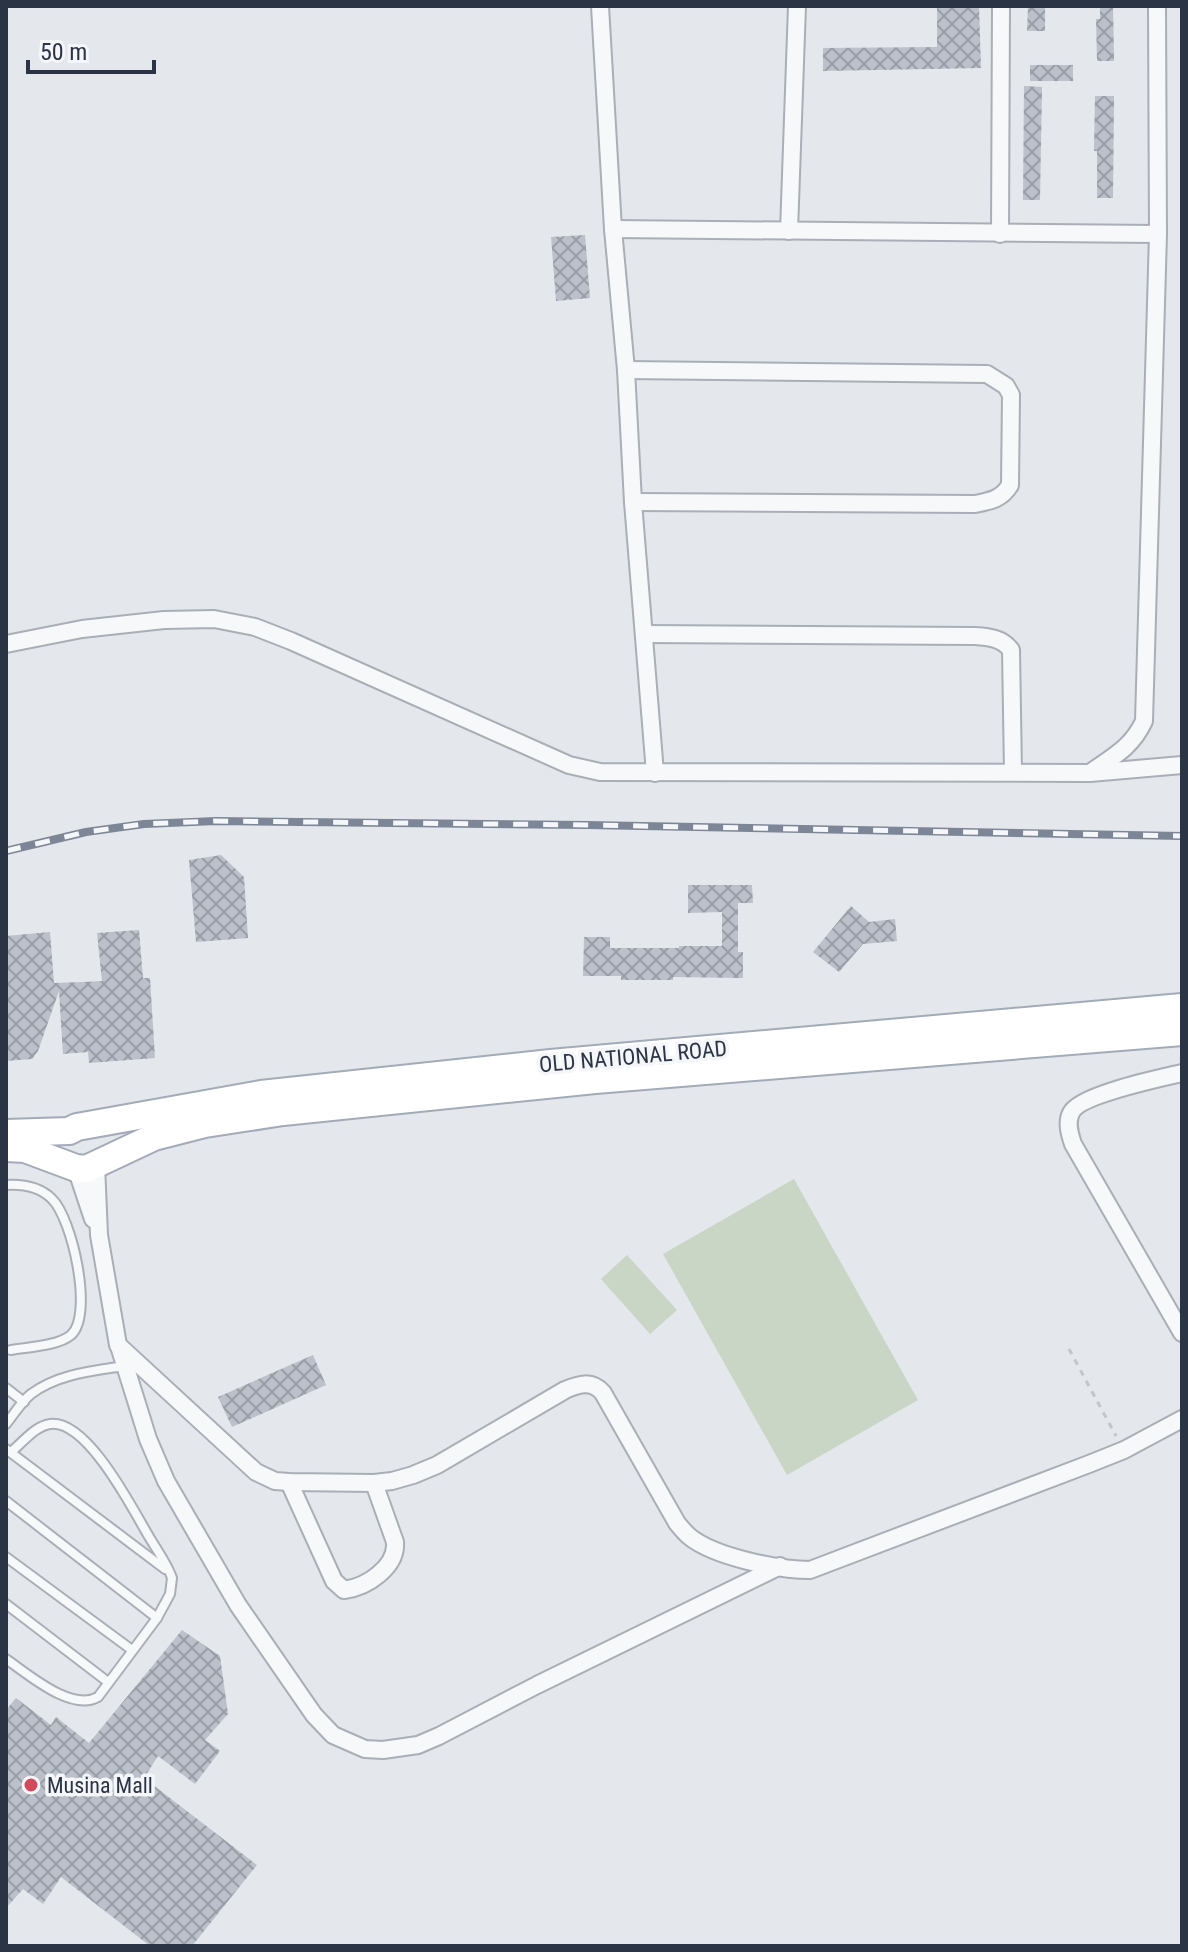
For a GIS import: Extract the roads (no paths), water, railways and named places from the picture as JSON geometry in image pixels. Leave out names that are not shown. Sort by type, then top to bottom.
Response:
[{"type":"main road","name":"OLD NATIONAL ROAD","points":[[6,1133],[78,1128],[261,1094],[551,1063],[1182,1007]]},
{"type":"main road","name":"OLD NATIONAL ROAD","points":[[85,1165],[154,1137],[205,1124],[283,1112],[595,1080],[1182,1032]]},
{"type":"main road","points":[[78,1128],[95,1130],[102,1136],[105,1145],[103,1155],[85,1165],[66,1160],[62,1153],[64,1137],[78,1128]]},
{"type":"main road","points":[[6,1148],[25,1149],[85,1165]]},
{"type":"street","points":[[600,6],[613,229],[655,773]]},
{"type":"street","points":[[789,231],[797,6]]},
{"type":"street","points":[[1000,234],[1001,6]]},
{"type":"street","points":[[1090,773],[1136,737],[1144,721],[1158,234],[1157,6]]},
{"type":"street","points":[[613,229],[1158,234]]},
{"type":"street","points":[[626,370],[987,374],[1006,386],[1011,395],[1010,485],[1005,494],[988,502],[633,502]]},
{"type":"street","points":[[6,644],[82,629],[164,620],[214,619],[255,627],[569,765],[600,772],[1090,773],[1182,765]]},
{"type":"street","points":[[644,634],[975,636],[1003,642],[1011,650],[1013,772]]},
{"type":"street","points":[[1182,1073],[1098,1096],[1077,1105],[1070,1114],[1069,1130],[1073,1144],[1182,1333]]},
{"type":"street","points":[[85,1165],[118,1345],[148,1439],[166,1481],[238,1605],[314,1715],[333,1735],[365,1749],[383,1750],[429,1741],[780,1566]]},
{"type":"street","points":[[118,1345],[256,1472],[275,1481],[374,1483],[413,1475],[437,1465],[565,1390],[586,1383],[603,1393],[677,1523],[688,1536],[715,1550],[799,1570],[819,1567],[1124,1450],[1182,1419]]},
{"type":"street","points":[[289,1482],[334,1581],[344,1590],[382,1572],[396,1552],[374,1483]]},
{"type":"lane","points":[[6,1185],[19,1184],[43,1191],[61,1210],[82,1295],[79,1321],[71,1335],[63,1341],[11,1350]]},
{"type":"lane","points":[[6,1424],[29,1395],[41,1388],[68,1375],[124,1366]]},
{"type":"lane","points":[[6,1388],[24,1402]]},
{"type":"lane","points":[[6,1659],[52,1691],[88,1701],[98,1697],[157,1618],[170,1594],[170,1572],[99,1455],[63,1425],[49,1424],[36,1430],[8,1450],[170,1572]]},
{"type":"lane","points":[[6,1501],[157,1618]]},
{"type":"lane","points":[[6,1557],[132,1650]]},
{"type":"lane","points":[[6,1604],[108,1682]]},
{"type":"railway","points":[[6,851],[86,832],[144,824],[216,821],[1182,836]]},
{"type":"place","name":"Musina Mall","points":[[31,1785]]}]
